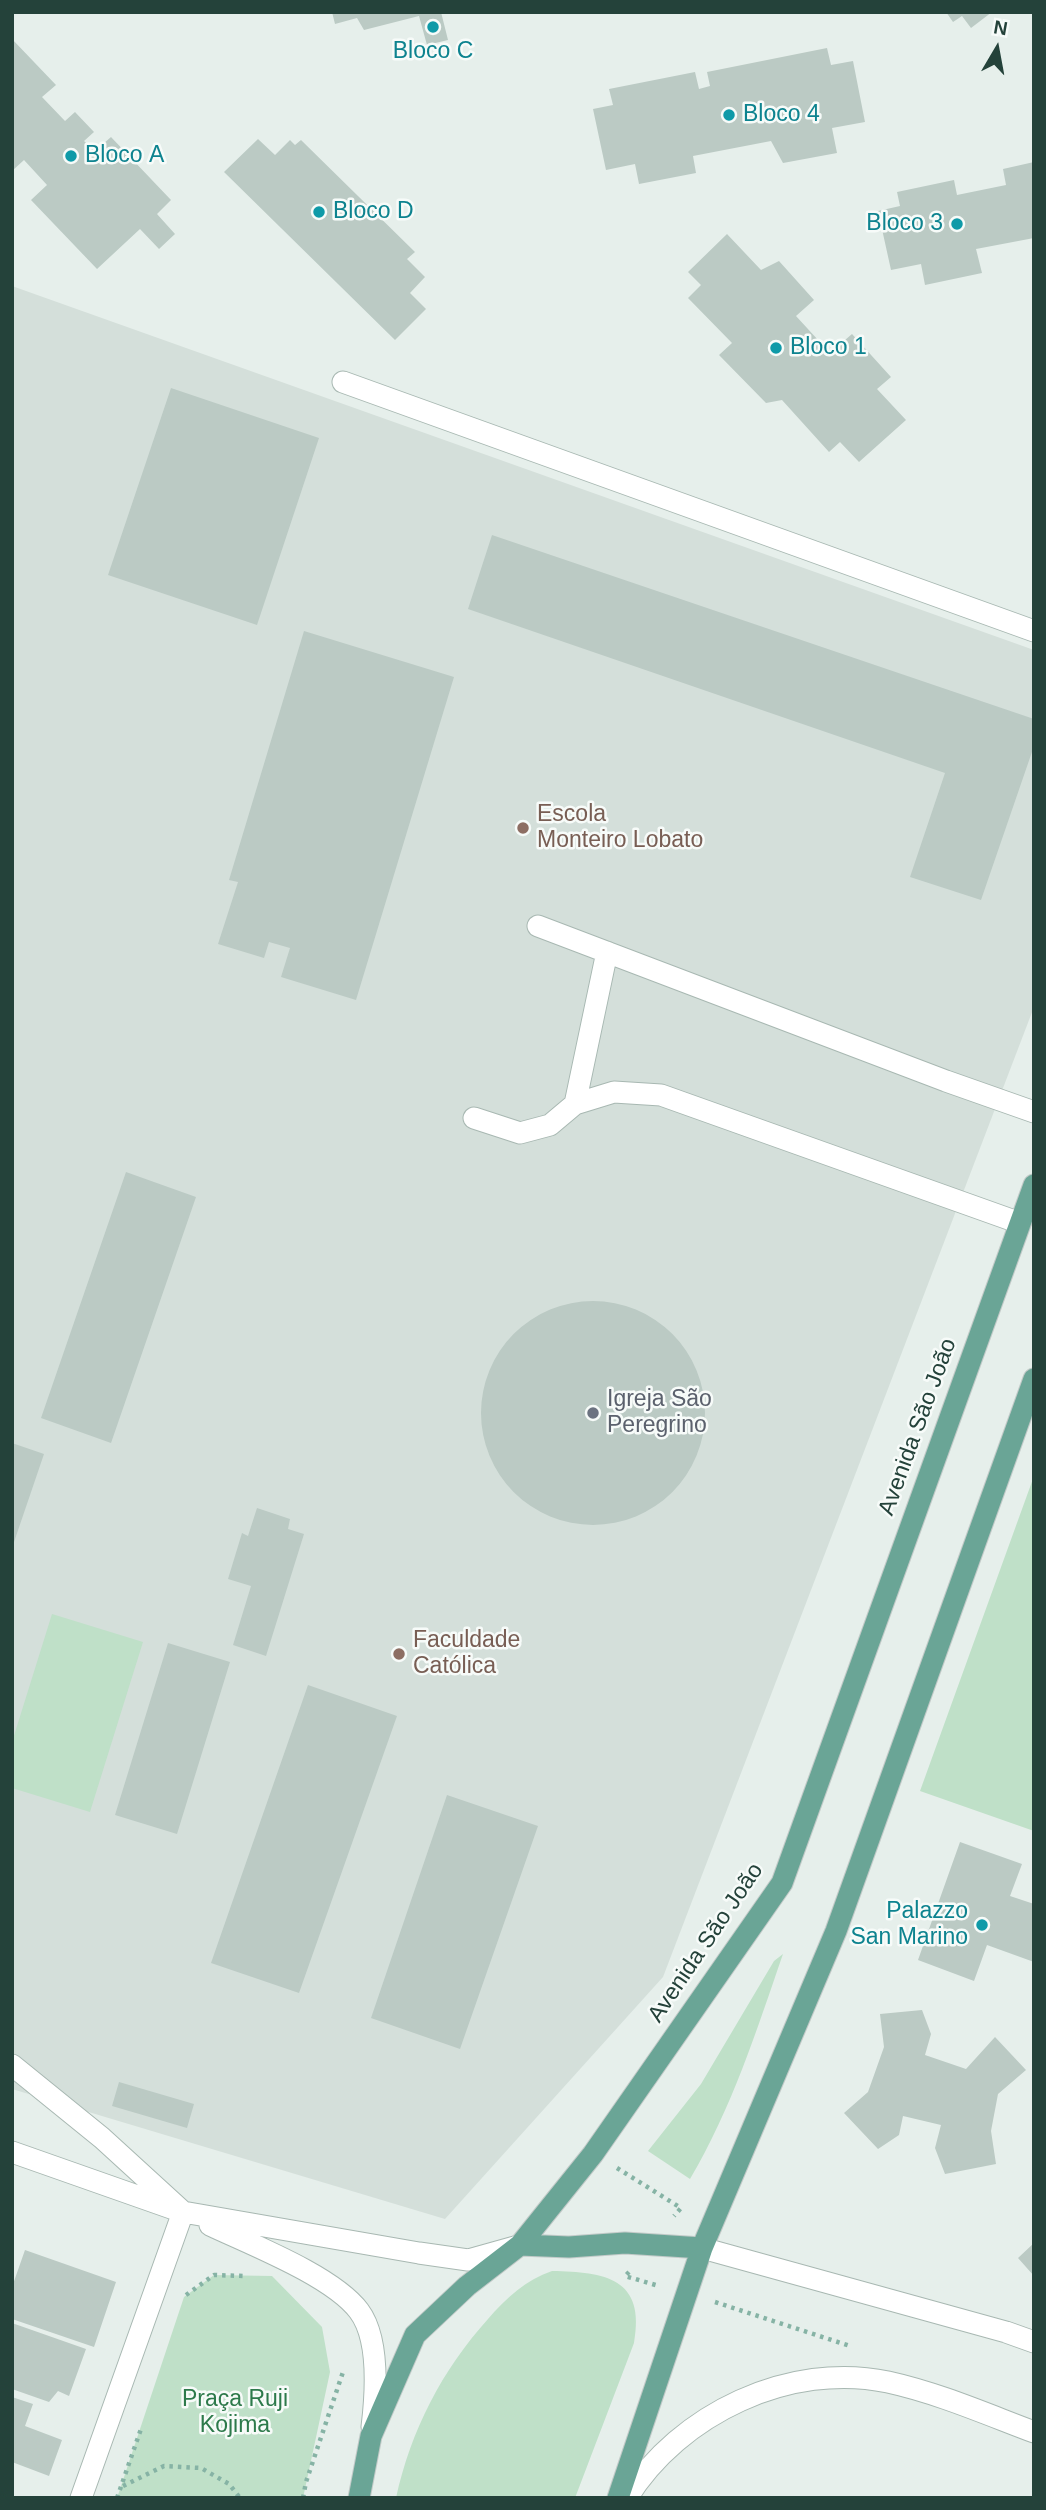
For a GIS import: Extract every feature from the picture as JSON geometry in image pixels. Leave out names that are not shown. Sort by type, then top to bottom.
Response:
[{"type":"main road","name":"Avenida São João","points":[[359,2498],[371,2436],[415,2335],[467,2286],[520,2245],[593,2154],[782,1883],[1034,1185]]},
{"type":"main road","points":[[618,2498],[702,2248],[836,1931],[1034,1380]]},
{"type":"main road","points":[[520,2245],[569,2247],[625,2243],[702,2248]]},
{"type":"street","points":[[343,382],[1034,631]]},
{"type":"street","points":[[538,926],[1034,1112]]},
{"type":"street","points":[[575,1104],[607,952]]},
{"type":"street","points":[[474,1118],[520,1133],[550,1125],[575,1104],[614,1091],[661,1095],[1020,1223]]},
{"type":"street","points":[[12,2065],[102,2138],[183,2213],[468,2260],[520,2245]]},
{"type":"street","points":[[12,2152],[183,2213],[298,2266],[338,2291],[359,2311],[370,2334],[377,2390],[371,2436]]},
{"type":"street","points":[[81,2498],[183,2213]]},
{"type":"street","points":[[702,2248],[1034,2342]]},
{"type":"street","points":[[626,2498],[658,2457],[686,2432],[717,2412],[751,2396],[818,2380],[853,2378],[887,2382],[953,2402],[1034,2432]]},
{"type":"path","points":[[184,2297],[214,2275],[248,2276]]},
{"type":"path","points":[[303,2498],[345,2367]]},
{"type":"path","points":[[117,2498],[143,2423]]},
{"type":"path","points":[[122,2486],[164,2466],[201,2468],[229,2484],[240,2498]]},
{"type":"shaded area","points":[[12,286],[1034,650],[1034,1007],[663,1977],[445,2219],[12,2089]]},
{"type":"green space","points":[[1034,1476],[1034,1831],[920,1791]]},
{"type":"green space","points":[[52,1614],[143,1642],[90,1812],[12,1788],[12,1742]]},
{"type":"green space","points":[[783,1954],[731,2097],[690,2179],[648,2151],[701,2084],[774,1961]]},
{"type":"green space","points":[[552,2271],[589,2274],[617,2283],[627,2292],[634,2304],[636,2321],[634,2343],[575,2498],[396,2498],[402,2473],[420,2425],[430,2402],[456,2359],[509,2297],[534,2279]]},
{"type":"green space","name":"Praça Ruji Kojima","points":[[214,2275],[272,2276],[322,2327],[330,2372],[303,2498],[117,2498],[184,2297]]},
{"type":"building","name":"Bloco C","points":[[332,12],[441,12],[448,40],[427,45],[419,16],[364,30],[357,18],[335,24]]},
{"type":"building","points":[[946,12],[992,12],[971,28],[962,16],[953,22]]},
{"type":"building","name":"Bloco A","points":[[12,39],[56,85],[42,97],[65,121],[75,112],[94,132],[84,141],[95,151],[111,137],[171,200],[157,214],[175,234],[159,249],[140,229],[97,269],[31,200],[47,185],[24,160],[12,171]]},
{"type":"building","name":"Bloco 4","points":[[827,48],[831,65],[853,61],[865,122],[832,128],[837,153],[783,163],[771,141],[693,156],[696,173],[639,184],[635,164],[606,170],[593,109],[613,105],[609,89],[695,72],[699,89],[710,86],[707,72]]},
{"type":"building","name":"Bloco D","points":[[258,139],[275,155],[290,140],[295,145],[301,140],[415,252],[407,259],[425,277],[410,293],[426,309],[395,340],[224,172]]},
{"type":"building","name":"Bloco 3","points":[[1034,162],[1034,238],[976,249],[982,273],[925,285],[921,264],[891,270],[878,211],[900,206],[897,192],[954,180],[957,195],[1006,185],[1003,169]]},
{"type":"building","name":"Bloco 1","points":[[727,234],[761,270],[779,261],[814,300],[796,316],[830,353],[852,334],[891,377],[877,389],[906,420],[859,462],[840,442],[829,452],[782,400],[766,403],[719,355],[732,343],[688,298],[701,285],[688,272]]},
{"type":"building","points":[[171,388],[319,438],[257,625],[108,575]]},
{"type":"building","points":[[492,535],[1034,719],[1034,746],[981,900],[910,877],[945,773],[468,609]]},
{"type":"building","points":[[304,631],[454,677],[356,1000],[281,977],[290,948],[269,942],[264,958],[218,944],[238,882],[229,880]]},
{"type":"building","points":[[126,1172],[196,1197],[111,1443],[41,1418]]},
{"type":"building","name":"Igreja São Peregrino","points":[[593,1301],[636,1310],[655,1320],[672,1334],[686,1351],[696,1370],[705,1413],[696,1456],[686,1475],[672,1492],[655,1506],[636,1516],[593,1525],[550,1516],[531,1506],[514,1492],[500,1475],[490,1456],[481,1413],[490,1370],[500,1351],[514,1334],[531,1320],[550,1310]]},
{"type":"building","points":[[12,1443],[44,1454],[13,1545],[12,1545]]},
{"type":"building","points":[[257,1508],[290,1519],[288,1529],[304,1534],[266,1656],[233,1645],[251,1586],[228,1579],[242,1533],[248,1536]]},
{"type":"building","points":[[168,1643],[230,1662],[177,1834],[115,1815]]},
{"type":"building","points":[[308,1685],[397,1716],[299,1993],[211,1963]]},
{"type":"building","points":[[447,1795],[538,1826],[460,2049],[371,2018]]},
{"type":"building","name":"Palazzo San Marino","points":[[960,1842],[1022,1864],[1010,1896],[1034,1904],[1034,1962],[987,1945],[974,1981],[918,1960]]},
{"type":"building","points":[[922,2010],[931,2034],[925,2055],[966,2069],[995,2037],[1026,2070],[998,2094],[991,2131],[996,2164],[945,2174],[935,2148],[941,2125],[903,2116],[899,2135],[878,2149],[844,2113],[868,2092],[884,2047],[880,2014]]},
{"type":"building","points":[[119,2082],[194,2104],[187,2128],[112,2106]]},
{"type":"building","points":[[1034,2243],[1034,2276],[1018,2258]]},
{"type":"building","points":[[25,2250],[116,2282],[94,2347],[12,2319],[12,2287]]},
{"type":"building","points":[[12,2323],[86,2349],[69,2396],[58,2391],[49,2402],[12,2389]]},
{"type":"building","points":[[12,2397],[33,2404],[25,2426],[62,2440],[49,2476],[12,2462]]},
{"type":"place","name":"Bloco C","points":[[433,27]]},
{"type":"place","name":"Bloco 4","points":[[729,115]]},
{"type":"place","name":"Bloco A","points":[[71,156]]},
{"type":"place","name":"Bloco D","points":[[319,212]]},
{"type":"place","name":"Bloco 3","points":[[957,224]]},
{"type":"place","name":"Bloco 1","points":[[776,348]]},
{"type":"place","name":"Escola Monteiro Lobato","points":[[523,828]]},
{"type":"place","name":"Igreja São Peregrino","points":[[593,1413]]},
{"type":"place","name":"Faculdade Católica","points":[[399,1654]]},
{"type":"place","name":"Palazzo San Marino","points":[[982,1925]]}]
